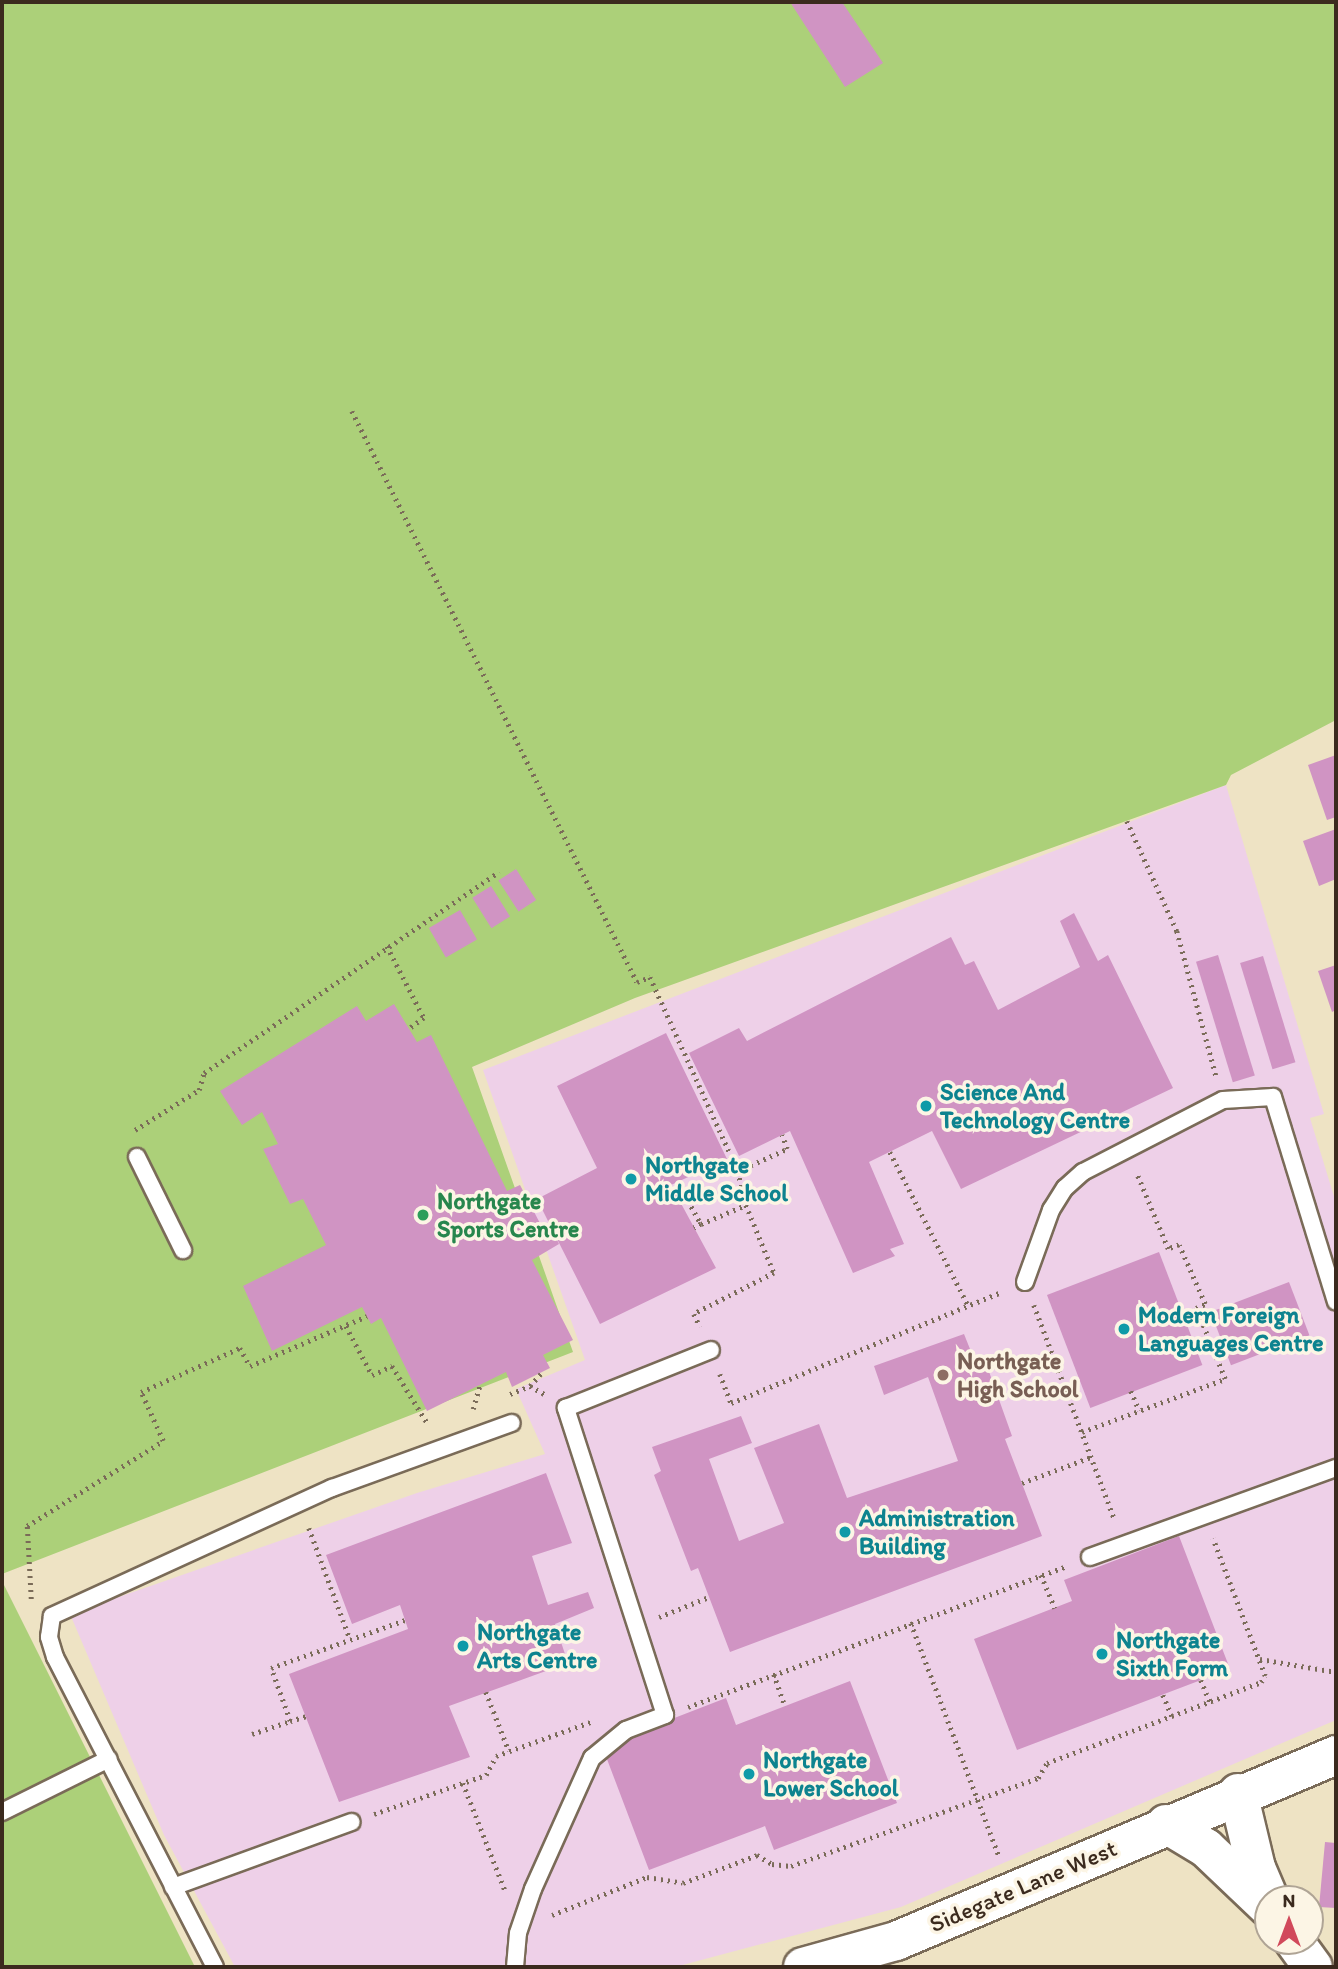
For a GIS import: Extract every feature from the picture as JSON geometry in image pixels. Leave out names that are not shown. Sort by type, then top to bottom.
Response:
[{"type":"street","name":"Sidegate Lane West","points":[[803,1967],[896,1941],[1238,1793],[1336,1755]]},
{"type":"street","points":[[1238,1793],[1256,1868],[1263,1885]]},
{"type":"street","points":[[1166,1824],[1206,1848],[1254,1894]]},
{"type":"lane","points":[[1025,1282],[1051,1210],[1065,1188],[1083,1171],[1223,1100],[1273,1097],[1336,1302]]},
{"type":"lane","points":[[137,1157],[183,1250]]},
{"type":"lane","points":[[515,1967],[520,1928],[593,1758],[625,1730],[665,1715],[566,1408],[711,1350]]},
{"type":"lane","points":[[215,1967],[55,1657],[49,1637],[52,1616],[332,1488],[512,1423]]},
{"type":"lane","points":[[1090,1557],[1336,1468]]},
{"type":"lane","points":[[2,1812],[109,1759]]},
{"type":"lane","points":[[173,1887],[352,1822]]},
{"type":"path","points":[[352,411],[636,982],[650,977],[738,1171],[746,1205],[774,1273],[694,1314],[731,1403],[1025,1282],[1124,1545]]},
{"type":"path","points":[[1127,821],[1177,931],[1223,1100]]},
{"type":"path","points":[[137,1157],[125,1137],[199,1090],[204,1073],[499,872]]},
{"type":"path","points":[[387,946],[424,1018],[410,1029]]},
{"type":"path","points":[[738,1171],[787,1149],[782,1135]]},
{"type":"path","points":[[1082,1432],[1225,1379],[1196,1308],[1205,1304],[1200,1292],[1179,1245],[1168,1249],[1126,1149]]},
{"type":"path","points":[[890,1152],[968,1305]]},
{"type":"path","points":[[678,1182],[701,1224]]},
{"type":"path","points":[[694,1228],[746,1205]]},
{"type":"path","points":[[32,1604],[27,1527],[163,1441],[141,1392],[240,1348],[250,1366],[367,1316]]},
{"type":"path","points":[[346,1326],[372,1375],[392,1366],[429,1427],[440,1422]]},
{"type":"path","points":[[507,1395],[530,1386],[543,1371]]},
{"type":"path","points":[[473,1409],[480,1385]]},
{"type":"path","points":[[530,1386],[566,1408]]},
{"type":"path","points":[[1131,1391],[1139,1410]]},
{"type":"path","points":[[462,1414],[484,1405]]},
{"type":"path","points":[[1022,1483],[1091,1457]]},
{"type":"path","points":[[300,1504],[350,1639]]},
{"type":"path","points":[[463,1783],[520,1928],[647,1877],[683,1883],[757,1855],[772,1864],[792,1866],[978,1800],[1038,1778],[1047,1763],[1261,1682],[1265,1676],[1259,1658],[1203,1515]]},
{"type":"path","points":[[665,1715],[1090,1557]]},
{"type":"path","points":[[1041,1575],[1055,1608]]},
{"type":"path","points":[[636,1626],[709,1597]]},
{"type":"path","points":[[290,1721],[271,1668],[405,1620]]},
{"type":"path","points":[[912,1623],[998,1852]]},
{"type":"path","points":[[1259,1658],[1336,1672]]},
{"type":"path","points":[[774,1674],[785,1706]]},
{"type":"path","points":[[1201,1680],[1210,1702]]},
{"type":"path","points":[[486,1692],[509,1751]]},
{"type":"path","points":[[1163,1695],[1172,1716]]},
{"type":"path","points":[[252,1734],[306,1716]]},
{"type":"path","points":[[352,1822],[486,1776],[496,1756],[599,1718],[625,1730]]},
{"type":"shaded area","name":"Northgate High School","points":[[1226,785],[1324,1114],[1310,1118],[1336,1203],[1336,1720],[901,1907],[675,1967],[235,1967],[164,1835],[70,1614],[417,1493],[545,1454],[516,1389],[585,1360],[483,1070]]},
{"type":"green space","name":"Northgate Sports Centre","points":[[2,2],[1336,2],[1336,720],[1231,775],[1226,785],[635,998],[472,1067],[573,1352],[2,1574]]},
{"type":"green space","points":[[2,1581],[195,1967],[2,1967]]},
{"type":"building","points":[[790,2],[842,2],[883,63],[845,87]]},
{"type":"building","points":[[1336,755],[1336,817],[1327,820],[1308,765]]},
{"type":"building","points":[[1336,829],[1336,879],[1319,886],[1303,841]]},
{"type":"building","points":[[516,869],[536,900],[519,911],[498,880]]},
{"type":"building","points":[[491,886],[510,917],[491,928],[472,898]]},
{"type":"building","points":[[460,910],[477,939],[446,957],[429,928]]},
{"type":"building","name":"Science And Technology Centre","points":[[1074,913],[1098,961],[1108,955],[1173,1088],[961,1189],[932,1131],[869,1162],[904,1244],[890,1249],[895,1256],[853,1273],[790,1131],[739,1156],[689,1053],[739,1028],[747,1041],[951,937],[965,965],[974,961],[998,1010],[1080,967],[1060,921]]},
{"type":"building","points":[[1218,955],[1255,1075],[1233,1082],[1196,962]]},
{"type":"building","points":[[1263,956],[1295,1062],[1273,1069],[1240,963]]},
{"type":"building","points":[[1336,965],[1336,1010],[1332,1012],[1318,971]]},
{"type":"building","name":"Northgate Sports Centre","points":[[394,1004],[417,1042],[431,1035],[507,1191],[520,1185],[543,1229],[550,1225],[537,1199],[597,1168],[557,1086],[666,1033],[727,1159],[671,1185],[716,1268],[600,1324],[553,1231],[559,1244],[532,1260],[573,1340],[543,1355],[550,1368],[512,1387],[506,1372],[427,1411],[381,1318],[371,1324],[362,1307],[272,1351],[243,1286],[326,1245],[303,1199],[290,1204],[263,1149],[278,1144],[262,1112],[242,1125],[220,1091],[357,1006],[366,1021]]},
{"type":"building","name":"Modern Foreign Languages Centre","points":[[1159,1252],[1202,1365],[1090,1408],[1047,1295]]},
{"type":"building","points":[[1289,1282],[1309,1335],[1231,1365],[1211,1312]]},
{"type":"building","name":"Administration Building","points":[[964,1334],[978,1369],[987,1366],[1012,1436],[1005,1439],[1042,1536],[730,1652],[698,1568],[691,1571],[654,1475],[661,1471],[652,1447],[741,1416],[752,1443],[709,1459],[739,1541],[784,1523],[754,1448],[819,1424],[847,1498],[958,1461],[928,1377],[884,1395],[874,1366]]},
{"type":"building","name":"Northgate Arts Centre","points":[[546,1473],[572,1543],[532,1556],[548,1605],[588,1592],[594,1608],[555,1624],[568,1663],[449,1706],[470,1757],[339,1802],[289,1674],[408,1629],[400,1605],[352,1624],[326,1555]]},
{"type":"building","name":"Northgate Sixth Form","points":[[1179,1536],[1230,1669],[1017,1750],[974,1639],[1072,1601],[1064,1580]]},
{"type":"building","name":"Northgate Lower School","points":[[850,1681],[897,1803],[774,1850],[765,1826],[649,1870],[602,1746],[726,1698],[736,1725]]},
{"type":"building","points":[[1325,1842],[1336,1843],[1336,1908],[1324,1907],[1324,1885],[1321,1885]]},
{"type":"place","name":"Science And Technology Centre","points":[[926,1106]]},
{"type":"place","name":"Northgate Middle School","points":[[631,1179]]},
{"type":"place","name":"Northgate Sports Centre","points":[[423,1215]]},
{"type":"place","name":"Modern Foreign Languages Centre","points":[[1124,1329]]},
{"type":"place","name":"Northgate High School","points":[[943,1375]]},
{"type":"place","name":"Administration Building","points":[[845,1532]]},
{"type":"place","name":"Northgate Arts Centre","points":[[463,1646]]},
{"type":"place","name":"Northgate Sixth Form","points":[[1102,1654]]},
{"type":"place","name":"Northgate Lower School","points":[[749,1774]]}]
